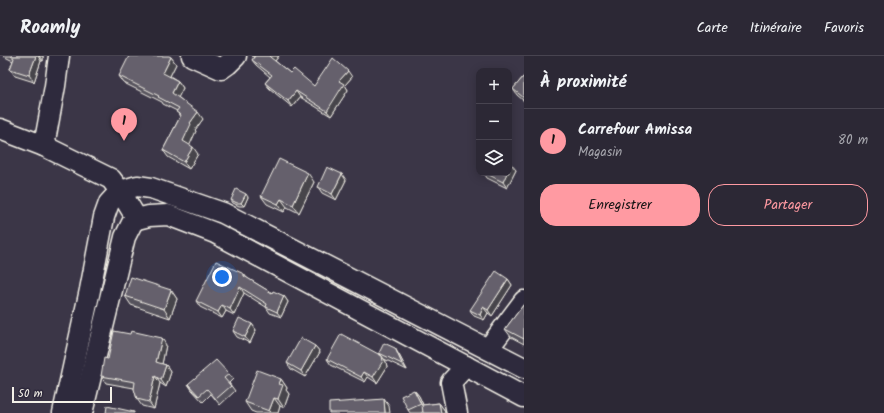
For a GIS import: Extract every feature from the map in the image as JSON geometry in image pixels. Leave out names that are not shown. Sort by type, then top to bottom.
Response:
[{"type":"street","points":[[44,146],[55,86],[58,56]]},
{"type":"street","points":[[192,56],[221,69],[236,56]]},
{"type":"street","points":[[0,129],[44,146],[111,179],[137,220]]},
{"type":"street","points":[[63,413],[90,290],[104,217],[109,204],[120,191],[137,186],[151,188],[223,213],[524,368]]},
{"type":"street","points":[[82,413],[125,237],[132,223],[137,220],[149,216],[168,215],[215,233],[524,397]]},
{"type":"street","points":[[488,349],[524,301]]},
{"type":"street","points":[[457,413],[451,382],[466,366]]},
{"type":"building","points":[[11,56],[36,56],[29,75],[10,69],[14,58]]},
{"type":"building","points":[[129,56],[171,57],[163,73],[178,81],[172,93],[198,112],[190,123],[191,124],[183,141],[193,147],[184,162],[163,150],[181,115],[176,112],[179,108],[119,76]]},
{"type":"building","points":[[255,56],[271,56],[270,57],[290,73],[294,69],[314,86],[333,58],[348,71],[339,81],[344,84],[327,111],[296,91],[288,101],[265,83],[272,75],[252,60]]},
{"type":"building","points":[[524,76],[524,98],[513,89]]},
{"type":"building","points":[[279,159],[308,173],[293,205],[281,199],[278,204],[261,196]]},
{"type":"building","points":[[327,167],[342,174],[332,194],[318,187]]},
{"type":"building","points":[[491,176],[506,176],[503,182]]},
{"type":"building","points":[[236,189],[246,194],[241,203],[231,200]]},
{"type":"building","points":[[216,261],[244,274],[244,276],[272,293],[273,291],[284,296],[277,312],[266,307],[267,304],[240,287],[230,309],[222,305],[218,312],[196,301]]},
{"type":"building","points":[[496,271],[508,279],[488,310],[483,307],[480,315],[470,310]]},
{"type":"building","points":[[131,277],[171,290],[164,309],[125,296]]},
{"type":"building","points":[[524,304],[524,339],[505,329]]},
{"type":"building","points":[[239,318],[252,324],[245,337],[233,331]]},
{"type":"building","points":[[114,331],[130,334],[131,331],[162,338],[156,362],[166,365],[161,380],[155,376],[149,402],[137,399],[134,389],[135,382],[101,376],[104,358],[108,359]]},
{"type":"building","points":[[341,334],[382,356],[383,361],[373,377],[364,372],[361,377],[327,359]]},
{"type":"building","points":[[301,338],[315,346],[301,371],[287,363]]},
{"type":"building","points":[[384,343],[395,348],[402,364],[379,353]]},
{"type":"building","points":[[216,360],[229,374],[224,378],[231,386],[216,399],[207,389],[199,396],[188,384]]},
{"type":"building","points":[[257,370],[281,379],[279,384],[283,385],[278,399],[274,398],[269,411],[245,402]]},
{"type":"building","points":[[414,390],[421,404],[408,410],[401,396]]},
{"type":"building","points":[[384,399],[385,413],[329,413],[329,403]]},
{"type":"building","points":[[439,403],[441,413],[423,413],[422,405]]},
{"type":"building","points":[[107,406],[134,412],[134,413],[106,413]]},
{"type":"place","name":"Carrefour Amissa","points":[[124,141]]}]
